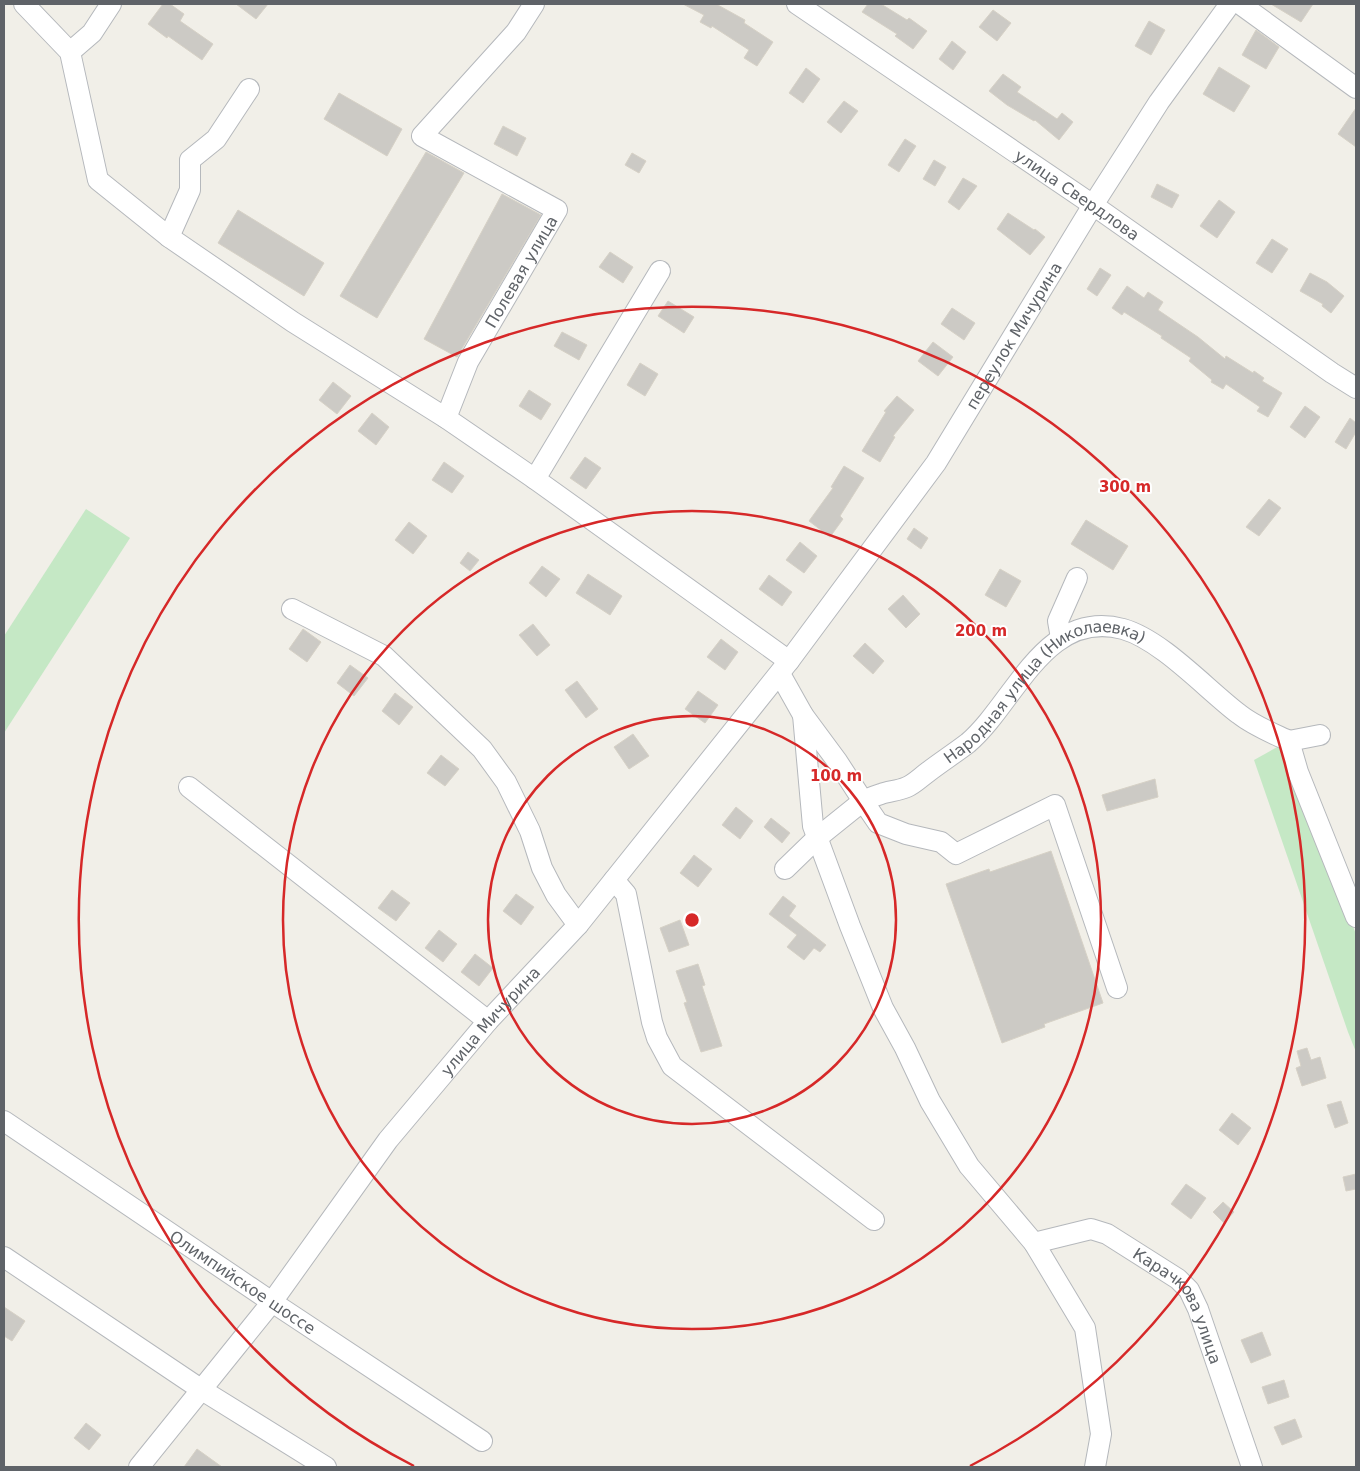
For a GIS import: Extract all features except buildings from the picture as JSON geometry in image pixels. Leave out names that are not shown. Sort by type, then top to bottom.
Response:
[{"type":"street","points":[[24,4],[70,52],[98,180],[169,237],[293,322],[446,418],[535,479],[784,667],[802,715],[813,826],[883,1008],[905,1048],[930,1101],[969,1166],[1034,1243],[1085,1328],[1101,1434],[1096,1467]]},
{"type":"street","points":[[70,52],[92,33],[111,4]]},
{"type":"street","name":"Полевая улица","points":[[446,418],[468,362],[557,210],[422,136],[516,32],[534,4]]},
{"type":"street","name":"улица Свердлова","points":[[797,4],[1093,205],[1356,388]]},
{"type":"street","name":"переулок Мичурина","points":[[784,667],[936,463],[1093,205],[1159,102],[1230,4]]},
{"type":"street","points":[[1240,4],[1356,88]]},
{"type":"street","points":[[169,237],[190,190],[190,160],[216,139],[249,89]]},
{"type":"street","points":[[535,479],[660,271]]},
{"type":"street","points":[[1061,638],[1058,621],[1077,578]]},
{"type":"street","points":[[292,609],[384,656],[482,749],[506,782],[530,831],[542,868],[556,895],[578,925]]},
{"type":"street","name":"Народная улица (Николаевка)","points":[[785,869],[817,838],[863,801],[908,787],[969,742],[1024,674],[1043,654],[1061,638],[1093,626],[1123,629],[1149,641],[1240,715],[1262,728],[1289,740]]},
{"type":"street","name":"улица Мичурина","points":[[140,1467],[272,1302],[388,1140],[488,1021],[578,925],[784,667]]},
{"type":"street","points":[[802,715],[837,761],[878,823],[906,834],[941,842],[956,854],[1055,805],[1118,988]]},
{"type":"street","points":[[1320,735],[1289,740],[1298,772],[1355,913]]},
{"type":"street","points":[[189,787],[488,1021]]},
{"type":"street","points":[[614,880],[626,894],[652,1022],[657,1038],[672,1066],[874,1220]]},
{"type":"street","name":"Олимпийское шоссе","points":[[4,1121],[272,1302],[482,1440]]},
{"type":"street","name":"Карачкова улица","points":[[1034,1243],[1091,1229],[1107,1234],[1122,1242],[1178,1278],[1189,1290],[1198,1309],[1252,1467]]},
{"type":"street","points":[[4,1257],[202,1390],[326,1467]]},
{"type":"green space","points":[[86,509],[130,538],[4,733],[4,636]]},
{"type":"green space","points":[[1279,746],[1356,934],[1356,1052],[1254,760]]}]
